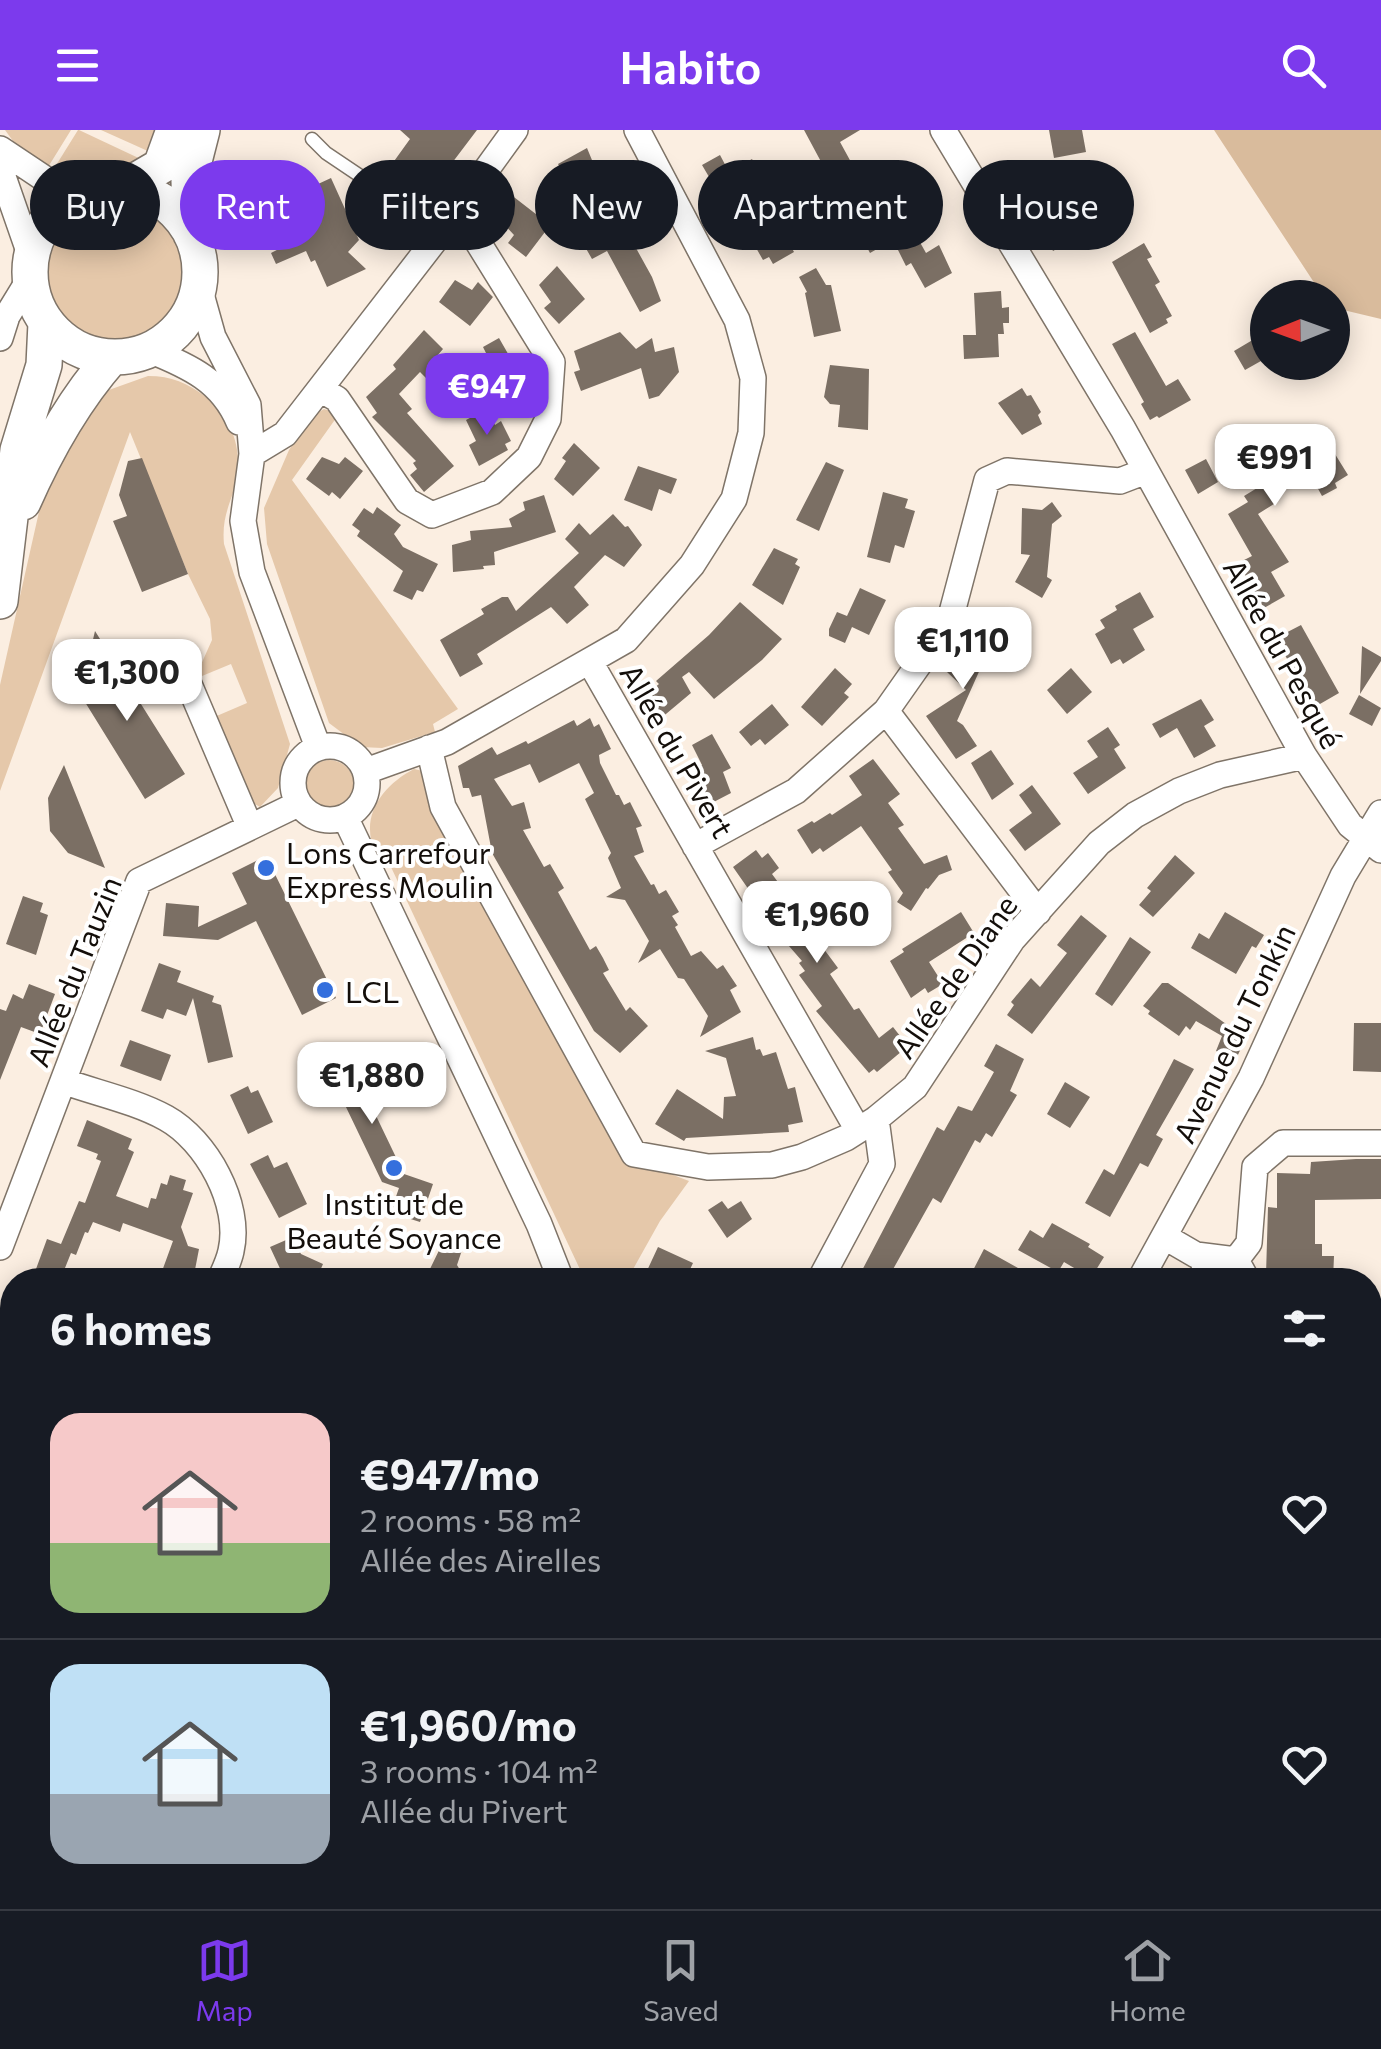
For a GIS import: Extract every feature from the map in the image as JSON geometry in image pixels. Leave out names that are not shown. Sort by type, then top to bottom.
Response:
[{"type":"main road","points":[[160,167],[174,130]]},
{"type":"main road","points":[[194,160],[202,130]]},
{"type":"main road","points":[[160,201],[180,219]]},
{"type":"main road","points":[[35,250],[30,268],[35,303],[46,324],[64,342],[86,353],[111,358],[149,350],[172,335],[190,313],[199,287],[196,250]]},
{"type":"main road","points":[[0,601],[18,450],[44,365],[46,324]]},
{"type":"main road","points":[[10,531],[42,459],[87,385],[111,358]]},
{"type":"street","points":[[494,160],[515,130]]},
{"type":"street","points":[[366,772],[447,742],[626,640],[692,565],[734,499],[751,433],[754,378],[736,320],[637,130]]},
{"type":"street","name":"Allée du Pesqué","points":[[943,130],[1146,472],[1304,756],[1350,825],[1373,845]]},
{"type":"street","points":[[0,149],[30,169]]},
{"type":"street","points":[[0,168],[30,268],[0,338]]},
{"type":"street","points":[[252,454],[285,434],[428,250]]},
{"type":"street","points":[[320,389],[337,399],[407,501],[432,516],[492,492],[528,457],[548,419],[552,362],[483,250]]},
{"type":"street","points":[[199,287],[213,337],[248,406],[252,454],[243,521],[252,572],[318,747]]},
{"type":"street","points":[[149,350],[189,366],[208,379],[230,402],[252,454]]},
{"type":"street","points":[[695,846],[796,791],[886,712],[950,620],[987,480],[1007,471],[1120,482],[1146,472]]},
{"type":"street","name":"Allée du Pivert","points":[[590,662],[695,846],[867,1124]]},
{"type":"street","points":[[188,682],[249,825]]},
{"type":"street","points":[[886,712],[1038,912]]},
{"type":"street","points":[[330,745],[352,752],[366,772],[366,793],[361,804],[345,818],[314,817],[298,804],[294,770],[308,752],[318,747],[330,745]]},
{"type":"street","name":"Allée de Diane","points":[[430,748],[442,808],[634,1154],[708,1167],[772,1165],[802,1158],[867,1124],[915,1088],[1012,940],[1100,843],[1135,816],[1179,791],[1220,775],[1304,756]]},
{"type":"street","name":"Allée du Tauzin","points":[[0,1247],[138,881],[298,804]]},
{"type":"street","name":"Avenue du Tonkin","points":[[1147,1268],[1251,1078],[1344,876],[1373,845],[1381,813]]},
{"type":"street","points":[[345,818],[539,1224],[556,1268]]},
{"type":"street","points":[[63,1081],[165,1117],[192,1138],[223,1190],[232,1222],[232,1249],[225,1268]]},
{"type":"street","points":[[826,1268],[882,1164],[867,1124]]},
{"type":"street","points":[[1242,1268],[1250,1243],[1255,1166],[1284,1144],[1381,1142]]},
{"type":"street","points":[[1165,1237],[1198,1268]]},
{"type":"lane","points":[[312,139],[345,166]]},
{"type":"shaded area","points":[[5,130],[71,130],[52,160],[31,160]]},
{"type":"shaded area","points":[[78,130],[143,160],[59,160]]},
{"type":"shaded area","points":[[101,130],[169,130],[150,152]]},
{"type":"shaded area","points":[[1214,130],[1381,130],[1381,319],[1350,312],[1350,280],[1312,280]]},
{"type":"shaded area","points":[[160,219],[173,233],[183,258],[183,286],[173,311],[154,330],[129,340],[101,340],[76,330],[57,311],[47,286],[49,250],[160,250]]},
{"type":"shaded area","points":[[148,376],[179,381],[206,397],[224,416],[235,439],[237,477],[226,516],[224,544],[290,744],[278,788],[260,807],[245,798],[212,718],[247,703],[231,664],[202,676],[199,669],[212,640],[210,619],[130,432],[0,791],[0,685],[43,494],[54,465],[106,391]]},
{"type":"shaded area","points":[[324,409],[339,414],[292,480],[458,709],[433,724],[435,732],[382,748],[361,747],[329,723],[267,544],[264,508],[289,450],[314,415]]},
{"type":"shaded area","points":[[329,760],[347,767],[354,785],[347,803],[329,810],[311,803],[304,785],[311,767]]},
{"type":"shaded area","points":[[414,769],[423,771],[626,1157],[689,1181],[660,1221],[634,1268],[579,1268],[383,850],[376,853],[371,840],[372,815],[384,793]]},
{"type":"building","points":[[400,130],[477,130],[454,160],[395,160],[410,139]]},
{"type":"building","points":[[804,130],[860,130],[840,142],[850,160],[820,160]]},
{"type":"building","points":[[1049,130],[1082,130],[1086,152],[1054,158]]},
{"type":"building","points":[[587,148],[592,160],[565,160]]},
{"type":"building","points":[[331,178],[345,209],[345,250],[350,250],[366,269],[327,287],[315,260],[311,262],[306,251],[276,264],[271,253],[277,250],[325,250],[325,181]]},
{"type":"building","points":[[515,198],[535,213],[535,245],[526,257],[515,248]]},
{"type":"building","points":[[1144,243],[1152,257],[1147,259],[1160,282],[1155,285],[1172,316],[1166,319],[1168,323],[1150,333],[1112,262]]},
{"type":"building","points":[[587,250],[637,250],[661,301],[640,312],[607,251],[592,259]]},
{"type":"building","points":[[757,250],[794,252],[773,264],[769,257],[763,260]]},
{"type":"building","points":[[898,250],[941,250],[952,273],[925,288],[911,263],[906,266]]},
{"type":"building","points":[[557,266],[585,299],[559,324],[544,308],[551,302],[539,285]]},
{"type":"building","points":[[816,268],[826,285],[831,285],[841,331],[814,337],[807,292],[799,277]]},
{"type":"building","points":[[455,280],[472,290],[478,282],[493,297],[470,326],[439,302]]},
{"type":"building","points":[[1001,291],[1002,308],[1009,307],[1009,323],[1003,323],[1004,334],[998,334],[999,357],[964,359],[963,335],[976,335],[974,293]]},
{"type":"building","points":[[424,330],[443,349],[437,356],[443,362],[429,381],[420,372],[399,394],[412,409],[407,413],[454,466],[424,492],[410,475],[417,469],[413,463],[416,461],[372,417],[377,413],[366,397],[396,369],[393,365]]},
{"type":"building","points":[[620,332],[636,349],[652,338],[655,352],[674,347],[679,372],[659,396],[649,399],[641,368],[581,391],[574,372],[580,370],[574,351]]},
{"type":"building","points":[[1135,332],[1166,386],[1178,379],[1191,400],[1159,418],[1150,420],[1112,344]]},
{"type":"building","points":[[499,338],[515,366],[496,386],[482,359],[488,357],[483,347]]},
{"type":"building","points":[[1250,342],[1250,367],[1245,370],[1234,351]]},
{"type":"building","points":[[830,365],[869,369],[868,430],[838,427],[840,405],[830,404],[824,397]]},
{"type":"building","points":[[1022,388],[1041,412],[1038,415],[1042,424],[1022,435],[998,403]]},
{"type":"building","points":[[487,409],[495,425],[501,421],[511,441],[505,444],[508,450],[479,466],[469,445],[476,441],[466,420]]},
{"type":"building","points":[[1257,436],[1262,444],[1272,440],[1282,459],[1299,449],[1305,460],[1330,446],[1348,475],[1335,483],[1337,488],[1322,496],[1311,476],[1307,478],[1300,467],[1268,486],[1277,502],[1258,514],[1289,562],[1271,572],[1285,596],[1264,608],[1238,563],[1252,556],[1228,514],[1248,502],[1244,496],[1262,485],[1239,447]]},
{"type":"building","points":[[574,443],[600,468],[573,496],[554,479],[566,461],[562,458]]},
{"type":"building","points":[[322,457],[339,464],[345,457],[363,471],[340,499],[306,479]]},
{"type":"building","points":[[142,458],[188,574],[142,592],[113,521],[127,516],[119,495],[128,461]]},
{"type":"building","points":[[1206,459],[1218,482],[1198,494],[1185,470]]},
{"type":"building","points":[[826,462],[844,470],[819,531],[796,520]]},
{"type":"building","points":[[638,466],[677,479],[671,494],[659,489],[652,511],[624,500]]},
{"type":"building","points":[[883,492],[908,499],[905,508],[915,511],[904,548],[895,545],[890,563],[867,557]]},
{"type":"building","points":[[544,495],[556,532],[494,552],[495,565],[453,572],[452,545],[471,540],[470,531],[512,527],[509,519],[525,510],[523,502]]},
{"type":"building","points":[[1052,502],[1062,516],[1052,524],[1047,577],[1052,580],[1042,598],[1015,582],[1030,555],[1021,554],[1022,508],[1042,510]]},
{"type":"building","points":[[377,507],[401,525],[394,534],[403,547],[438,564],[423,592],[417,590],[412,600],[393,591],[403,571],[357,536],[360,531],[352,525],[364,508],[373,514]]},
{"type":"building","points":[[613,514],[642,545],[624,567],[605,555],[574,587],[589,605],[567,624],[551,607],[477,654],[483,664],[460,677],[440,640],[484,614],[481,609],[502,597],[508,597],[516,611],[579,553],[565,539],[579,523],[590,535]]},
{"type":"building","points":[[774,548],[798,559],[795,564],[800,567],[783,605],[752,585]]},
{"type":"building","points":[[860,588],[886,600],[869,635],[852,627],[845,643],[829,636],[837,612],[847,616]]},
{"type":"building","points":[[1140,592],[1154,617],[1133,629],[1145,650],[1123,664],[1120,659],[1111,664],[1095,634],[1105,628],[1100,620]]},
{"type":"building","points":[[740,602],[782,639],[714,699],[689,672],[682,677],[691,693],[660,719],[642,698]]},
{"type":"building","points":[[975,622],[998,629],[957,721],[977,746],[956,759],[926,716],[966,690],[947,672],[954,659],[961,662]]},
{"type":"building","points":[[1301,625],[1339,693],[1313,708],[1276,638]]},
{"type":"building","points":[[95,631],[185,774],[145,799],[80,694]]},
{"type":"building","points":[[1362,646],[1381,657],[1381,661],[1360,694]]},
{"type":"building","points":[[835,668],[852,684],[844,693],[849,697],[822,726],[801,707]]},
{"type":"building","points":[[1071,668],[1092,692],[1067,714],[1047,690]]},
{"type":"building","points":[[1359,695],[1381,708],[1372,726],[1349,714]]},
{"type":"building","points":[[1201,699],[1214,720],[1204,726],[1216,746],[1194,758],[1177,728],[1160,738],[1152,724]]},
{"type":"building","points":[[772,704],[789,725],[765,745],[760,739],[751,746],[739,732]]},
{"type":"building","points":[[590,718],[594,727],[599,724],[611,749],[599,755],[600,763],[616,795],[624,805],[630,802],[642,826],[636,828],[644,852],[634,856],[651,885],[659,894],[666,890],[679,912],[672,916],[678,925],[675,927],[691,956],[701,951],[717,969],[723,965],[737,986],[730,990],[741,1012],[700,1037],[708,1016],[684,979],[678,978],[660,949],[638,963],[649,941],[625,900],[606,897],[621,888],[608,858],[611,853],[585,799],[594,793],[579,763],[539,783],[530,764],[494,779],[512,806],[524,802],[531,828],[523,830],[544,867],[550,864],[564,888],[558,892],[590,950],[596,946],[603,958],[609,970],[603,973],[626,1011],[630,1007],[648,1026],[620,1053],[594,1031],[492,853],[481,795],[472,797],[469,788],[463,788],[458,766],[492,747],[497,755],[574,720],[577,726]]},
{"type":"building","points":[[1108,727],[1120,745],[1114,749],[1126,768],[1088,794],[1073,773],[1098,757],[1087,741]]},
{"type":"building","points":[[712,734],[731,768],[723,772],[731,793],[706,806],[691,778],[698,774],[695,768],[702,765],[692,745]]},
{"type":"building","points":[[991,750],[1014,784],[992,800],[971,763]]},
{"type":"building","points":[[873,759],[900,794],[888,803],[904,825],[898,828],[924,864],[947,855],[952,870],[939,875],[926,888],[911,911],[897,902],[903,893],[861,826],[823,852],[820,848],[812,854],[797,830],[832,815],[862,795],[849,776]]},
{"type":"building","points":[[64,765],[105,868],[68,853],[50,831],[48,798]]},
{"type":"building","points":[[1032,785],[1061,824],[1025,851],[1009,830],[1032,813],[1019,795]]},
{"type":"building","points":[[756,850],[762,858],[768,853],[779,868],[772,874],[794,904],[799,900],[811,916],[803,921],[838,968],[830,974],[854,1010],[859,1008],[879,1038],[893,1027],[908,1046],[877,1072],[874,1069],[869,1073],[816,1011],[822,1006],[799,975],[805,971],[799,963],[802,961],[762,915],[765,913],[733,867]]},
{"type":"building","points":[[1175,855],[1195,873],[1153,917],[1139,905],[1151,891],[1147,888]]},
{"type":"building","points":[[266,856],[336,998],[302,1015],[256,921],[218,940],[163,936],[166,903],[199,906],[198,927],[247,904],[232,873]]},
{"type":"building","points":[[23,896],[43,903],[40,912],[48,915],[36,955],[6,944]]},
{"type":"building","points":[[961,912],[974,933],[929,962],[943,984],[928,993],[925,988],[911,998],[890,961],[904,952],[902,949]]},
{"type":"building","points":[[1225,912],[1264,935],[1256,948],[1252,946],[1236,974],[1191,948],[1199,933],[1209,939]]},
{"type":"building","points":[[1081,915],[1107,936],[1032,1034],[1007,1015],[1014,1005],[1011,1002],[1031,978],[1040,987],[1067,953],[1057,945]]},
{"type":"building","points":[[1130,937],[1151,952],[1112,1006],[1095,994]]},
{"type":"building","points":[[159,963],[181,971],[177,982],[214,996],[212,1002],[221,1005],[233,1057],[208,1063],[193,998],[186,1016],[167,1009],[163,1019],[141,1011]]},
{"type":"building","points":[[1162,983],[1168,983],[1246,1038],[1235,1061],[1216,1051],[1222,1036],[1196,1021],[1179,1036],[1148,1014],[1150,1011],[1143,1006]]},
{"type":"building","points":[[29,984],[55,994],[40,1034],[21,1027],[0,1080],[0,1009],[6,1011],[13,994],[23,999]]},
{"type":"building","points":[[1354,1023],[1381,1023],[1381,1072],[1353,1071]]},
{"type":"building","points":[[753,1037],[756,1050],[760,1049],[763,1056],[776,1052],[788,1089],[795,1087],[803,1122],[788,1125],[789,1132],[684,1141],[655,1124],[677,1089],[723,1119],[724,1097],[736,1096],[726,1058],[705,1051]]},
{"type":"building","points":[[130,1040],[171,1055],[161,1081],[120,1066]]},
{"type":"building","points":[[996,1044],[1024,1059],[1010,1091],[1017,1095],[992,1137],[986,1133],[980,1143],[975,1140],[941,1203],[933,1198],[894,1268],[863,1268],[937,1127],[944,1131],[958,1106],[972,1111],[994,1072],[984,1066]]},
{"type":"building","points":[[350,1048],[369,1055],[377,1071],[368,1099],[404,1174],[433,1184],[420,1222],[398,1215],[393,1205],[399,1188],[382,1182],[345,1105],[330,1100],[323,1085],[328,1072],[311,1067]]},
{"type":"building","points":[[1174,1059],[1194,1069],[1156,1135],[1163,1139],[1148,1167],[1140,1163],[1110,1217],[1085,1203],[1104,1169],[1114,1175]]},
{"type":"building","points":[[1065,1082],[1090,1097],[1070,1128],[1047,1114]]},
{"type":"building","points":[[248,1086],[251,1093],[258,1090],[273,1122],[248,1134],[230,1095]]},
{"type":"building","points":[[87,1120],[132,1139],[128,1149],[134,1152],[116,1196],[148,1208],[161,1183],[167,1185],[170,1175],[186,1180],[183,1190],[193,1193],[181,1227],[188,1246],[199,1249],[195,1268],[163,1268],[173,1241],[123,1223],[120,1232],[93,1222],[65,1268],[36,1268],[47,1239],[61,1244],[79,1201],[85,1203],[101,1161],[96,1159],[98,1154],[77,1146]]},
{"type":"building","points":[[268,1155],[274,1168],[287,1162],[307,1204],[279,1218],[250,1164]]},
{"type":"building","points":[[1381,1159],[1381,1199],[1315,1200],[1315,1244],[1322,1244],[1322,1256],[1334,1256],[1334,1268],[1266,1268],[1268,1207],[1277,1208],[1277,1173],[1310,1174],[1311,1162]]},
{"type":"building","points":[[722,1201],[728,1209],[741,1201],[752,1219],[727,1238],[708,1210]]},
{"type":"building","points":[[1052,1223],[1090,1244],[1088,1247],[1104,1257],[1097,1268],[1074,1268],[1064,1262],[1060,1268],[1051,1268],[1018,1250],[1030,1230],[1043,1238]]},
{"type":"building","points":[[293,1237],[301,1254],[323,1264],[321,1268],[280,1268],[270,1247]]},
{"type":"building","points":[[445,1238],[464,1244],[459,1268],[430,1268]]},
{"type":"building","points":[[658,1247],[693,1263],[691,1268],[648,1268]]},
{"type":"building","points":[[984,1249],[1018,1268],[974,1268]]},
{"type":"place","name":"Lons Carrefour Express Moulin","points":[[266,868]]},
{"type":"place","name":"LCL","points":[[325,990]]},
{"type":"place","name":"Institut de Beauté Soyance","points":[[394,1168]]}]
